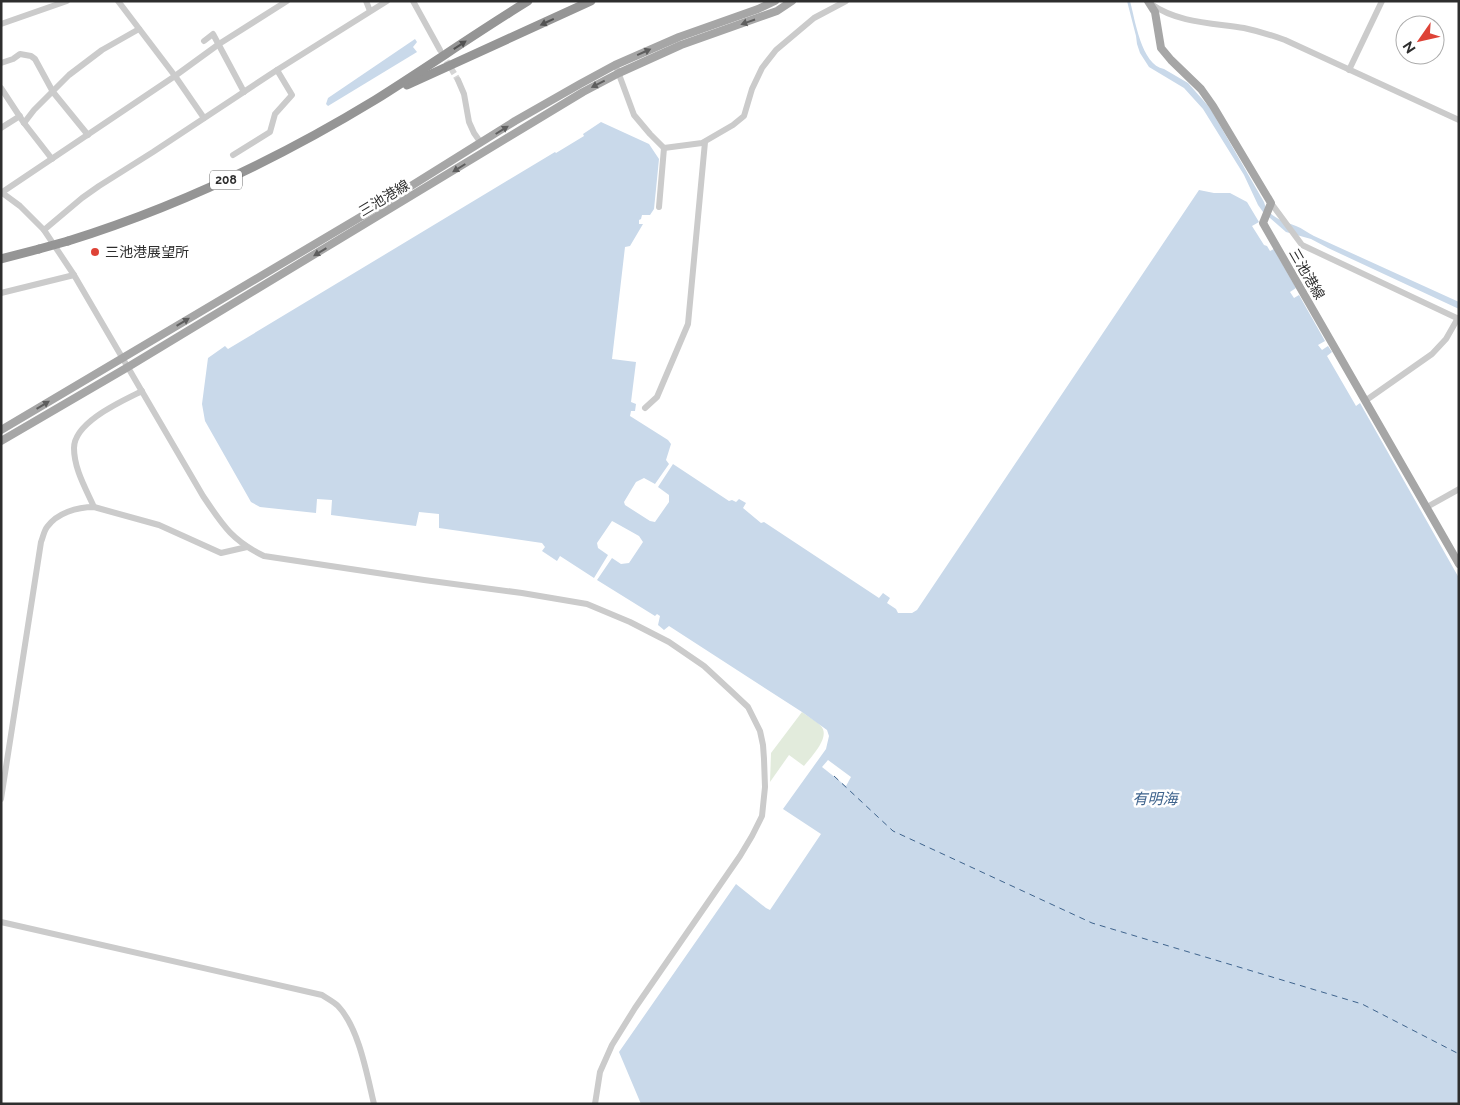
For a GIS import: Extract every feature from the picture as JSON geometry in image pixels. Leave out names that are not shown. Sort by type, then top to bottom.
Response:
[{"type":"highway","name":"208","points":[[1,259],[146,215],[222,182],[305,140],[375,100],[528,1]]},
{"type":"highway","name":"208","points":[[375,100],[591,1]]},
{"type":"main road","name":"三池港線","points":[[1,430],[412,186],[548,102],[615,66],[680,37],[775,1]]},
{"type":"main road","name":"三池港線","points":[[1,441],[128,367],[552,110],[619,74],[681,45],[777,11],[792,1]]},
{"type":"main road","points":[[1148,1],[1155,12],[1161,48],[1201,89],[1213,106],[1269,206]]},
{"type":"main road","name":"三池港線","points":[[1269,206],[1263,223],[1459,564]]},
{"type":"street","points":[[1,24],[67,1]]},
{"type":"street","points":[[118,1],[175,76],[204,118]]},
{"type":"street","points":[[286,1],[219,44],[175,76],[1,193],[20,206],[44,230],[74,275],[202,496],[223,525],[247,547],[264,556],[586,604],[630,622],[669,642],[704,666],[748,707],[760,731],[763,745],[765,786],[762,816],[740,856],[612,1045],[600,1072],[595,1104]]},
{"type":"street","points":[[366,1],[370,11]]},
{"type":"street","points":[[44,230],[82,198],[277,70],[387,1]]},
{"type":"street","points":[[413,1],[440,50]]},
{"type":"street","points":[[664,148],[702,143],[733,125],[744,116],[752,89],[762,68],[776,50],[814,18],[846,1]]},
{"type":"street","points":[[1148,1],[1170,15],[1187,20],[1264,32],[1285,40],[1459,120]]},
{"type":"street","points":[[1350,70],[1382,1]]},
{"type":"street","points":[[24,123],[34,110],[70,75],[102,50],[139,29]]},
{"type":"street","points":[[204,41],[213,34],[244,92]]},
{"type":"street","points":[[1,64],[20,54],[31,56],[35,59],[53,92],[88,135]]},
{"type":"street","points":[[615,66],[634,115],[664,148],[659,207]]},
{"type":"street","points":[[233,155],[270,132],[275,114],[292,96],[277,70]]},
{"type":"street","points":[[458,80],[464,94],[474,133],[481,143]]},
{"type":"street","points":[[1,88],[24,123],[52,159]]},
{"type":"street","points":[[1,128],[20,116]]},
{"type":"street","points":[[645,408],[657,397],[688,324],[704,142]]},
{"type":"street","points":[[1269,206],[1302,245],[1458,318],[1446,339],[1432,354],[1365,401]]},
{"type":"street","points":[[1,294],[74,275]]},
{"type":"street","points":[[94,507],[77,467],[74,447],[78,434],[87,423],[142,391]]},
{"type":"street","points":[[1427,507],[1459,489]]},
{"type":"street","points":[[1,799],[41,542],[51,522],[63,513],[94,507],[159,525],[221,553],[247,547]]},
{"type":"street","points":[[1,922],[322,995],[336,1004],[345,1014],[356,1037],[374,1104]]},
{"type":"green space","points":[[802,712],[821,726],[824,736],[822,741],[804,766],[789,755],[770,782],[771,753]]},
{"type":"water","points":[[1127,1],[1130,1],[1140,40],[1150,59],[1156,66],[1188,83],[1210,108],[1272,215],[1459,302],[1459,309],[1311,239],[1286,232],[1263,212],[1244,175],[1203,109],[1184,88],[1149,67],[1140,53],[1137,44]]},
{"type":"water","points":[[415,39],[417,42],[413,47],[417,52],[328,106],[326,104],[328,98]]},
{"type":"water","name":"有明海","points":[[601,122],[649,144],[659,159],[654,209],[650,215],[642,215],[639,224],[643,224],[630,246],[625,247],[612,359],[636,362],[631,402],[636,404],[635,411],[631,411],[630,416],[668,440],[671,444],[666,460],[669,464],[655,484],[644,478],[636,482],[624,502],[625,505],[650,521],[655,522],[669,502],[669,495],[658,487],[673,464],[729,501],[736,502],[739,499],[746,503],[743,508],[761,523],[764,522],[879,598],[883,593],[890,598],[887,603],[896,609],[898,613],[912,613],[917,610],[1199,190],[1214,193],[1230,193],[1247,202],[1259,222],[1252,226],[1270,251],[1276,248],[1278,251],[1276,253],[1296,288],[1290,292],[1294,298],[1299,295],[1325,341],[1318,345],[1322,350],[1328,346],[1332,352],[1327,356],[1356,406],[1360,403],[1459,578],[1459,1104],[641,1104],[619,1052],[736,884],[770,910],[821,834],[783,809],[826,749],[829,736],[827,730],[669,626],[664,630],[658,625],[660,616],[657,614],[655,616],[597,580],[612,558],[621,564],[629,563],[643,542],[639,536],[614,522],[612,521],[597,543],[598,548],[608,555],[594,578],[560,556],[557,561],[542,551],[545,547],[542,543],[439,528],[439,514],[419,512],[416,526],[331,515],[332,500],[317,499],[316,513],[260,507],[251,502],[205,421],[202,404],[208,358],[225,346],[228,349],[556,153],[584,136],[583,134]]},
{"type":"pier","points":[[828,760],[851,777],[846,786],[822,767]]},
{"type":"ferry route","points":[[834,776],[893,831],[1092,923],[1362,1004],[1459,1054]]},
{"type":"tunnel","points":[[442,53],[458,80]]},
{"type":"place","name":"三池港展望所","points":[[95,252]]}]
